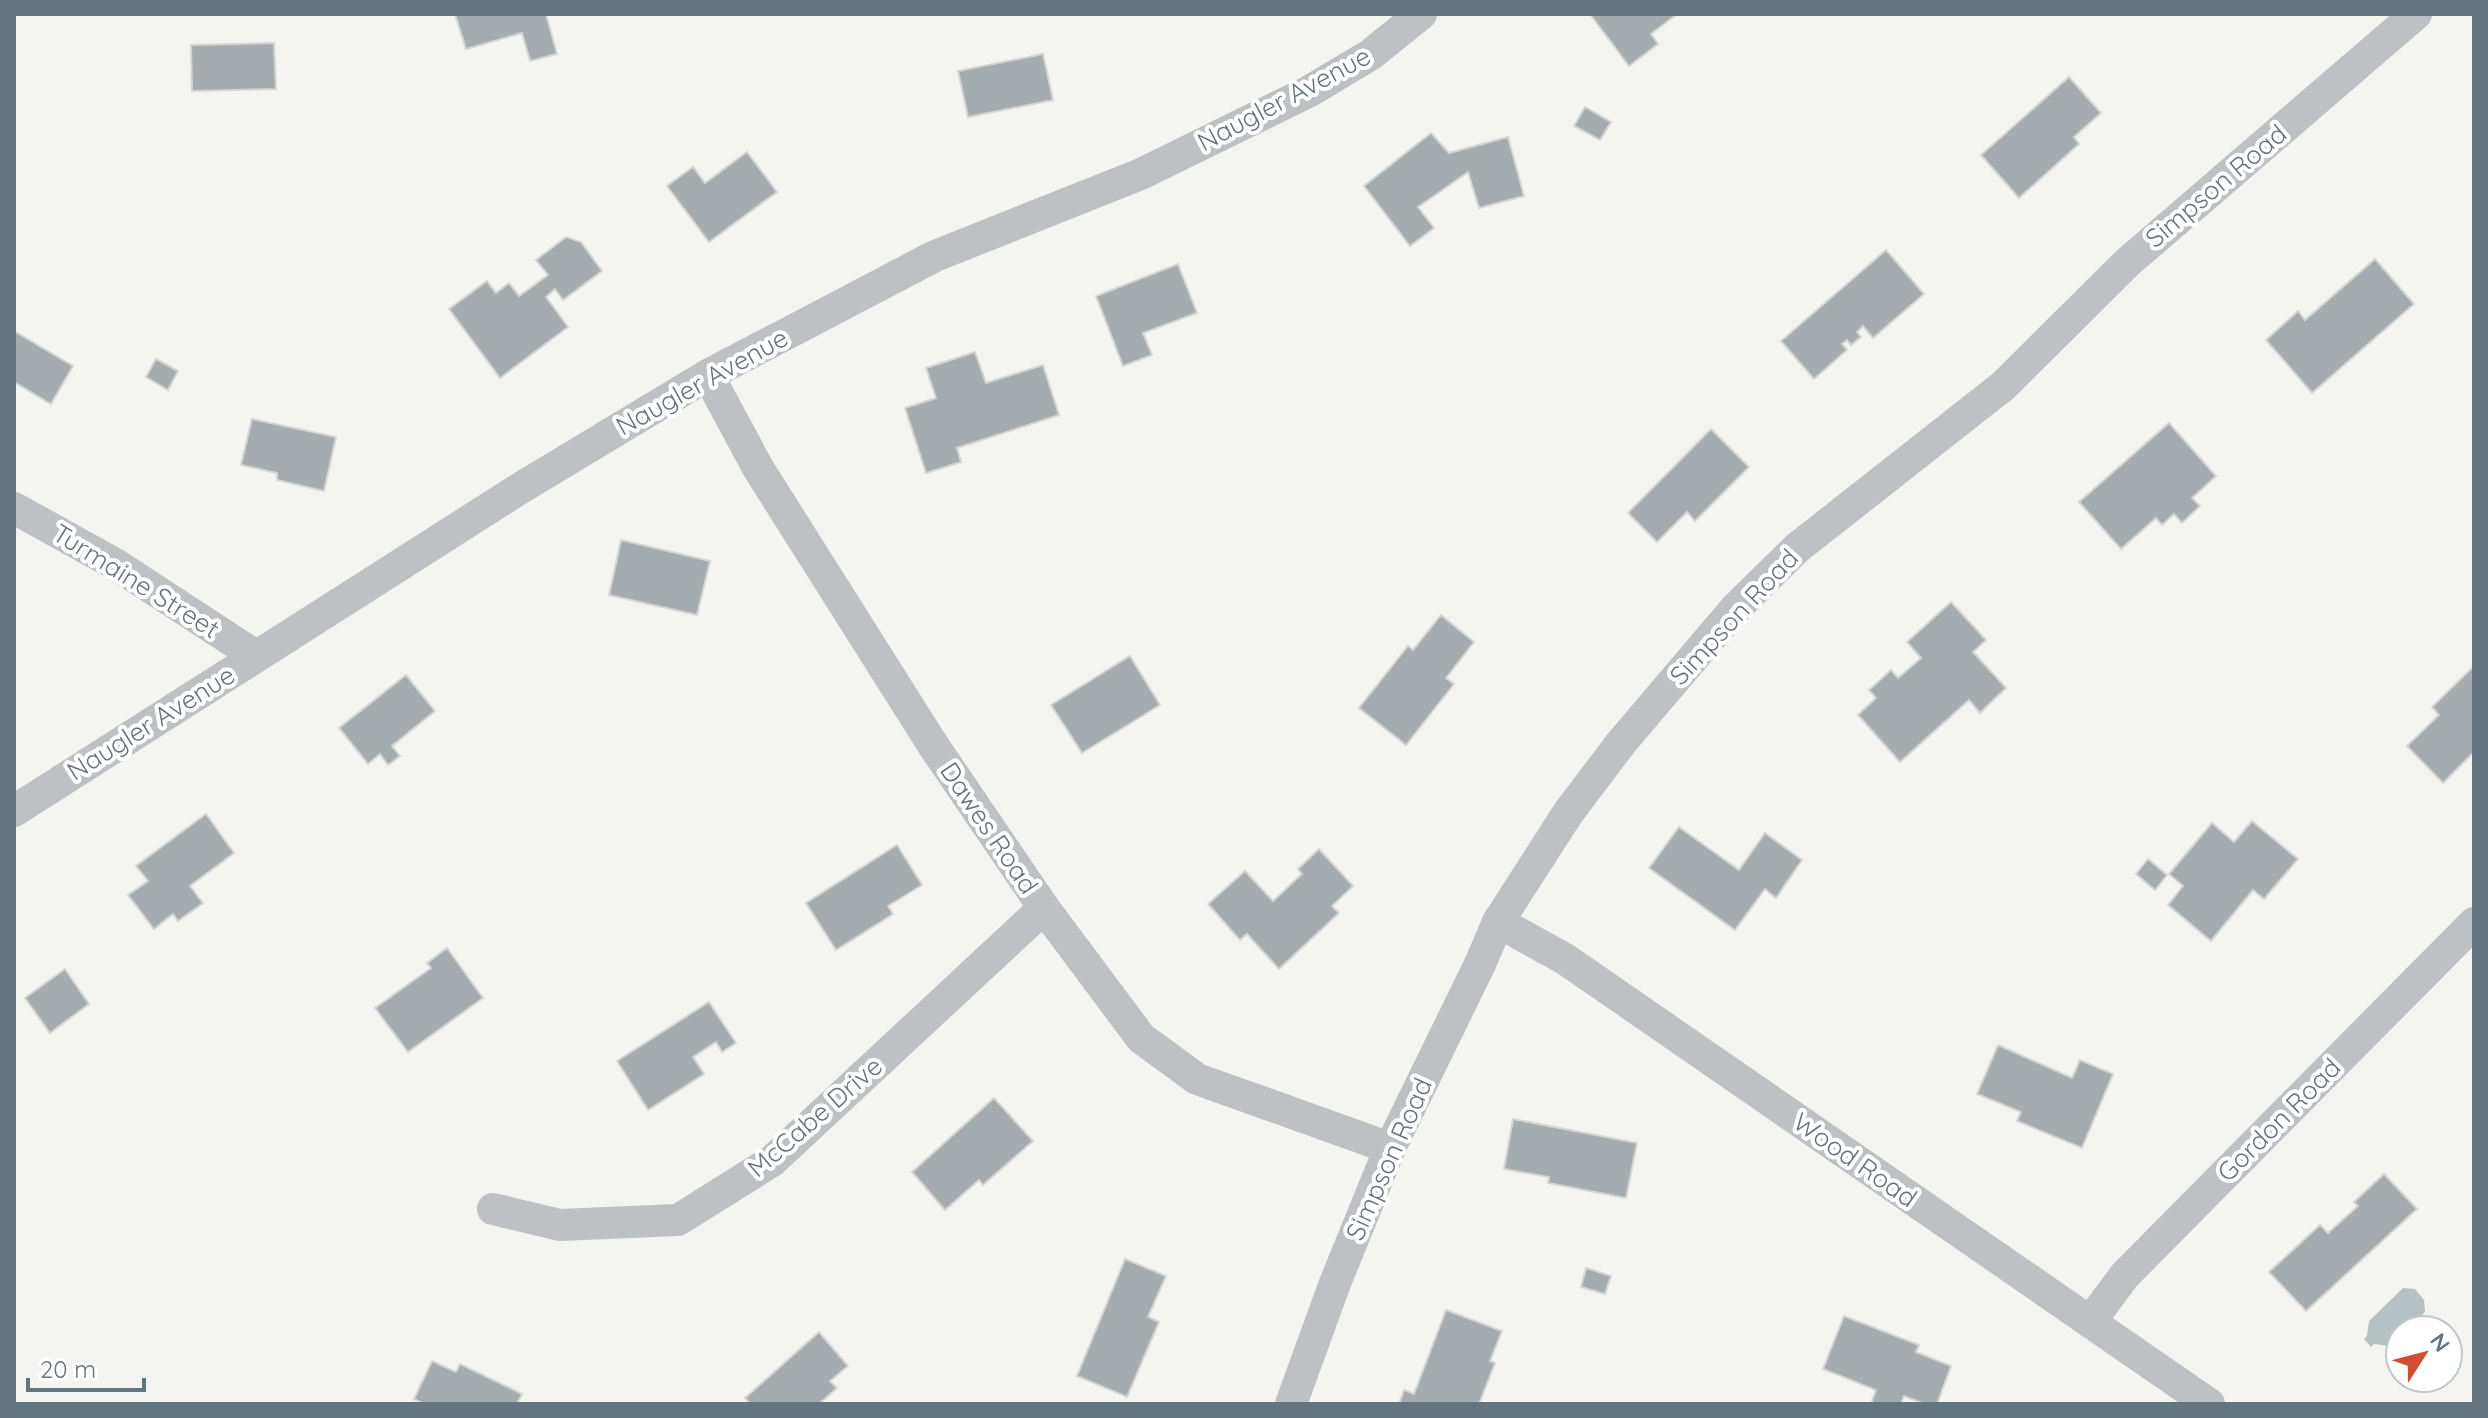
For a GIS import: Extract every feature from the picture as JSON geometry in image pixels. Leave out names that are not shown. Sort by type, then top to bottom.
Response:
[{"type":"street","name":"Naugler Avenue","points":[[14,811],[531,481],[708,375],[935,256],[1141,174],[1308,92],[1370,55],[1421,14]]},
{"type":"street","name":"Simpson Road","points":[[1291,1404],[1335,1283],[1390,1148],[1498,922],[1568,813],[1612,755],[1677,675],[1797,548],[2003,386],[2128,262],[2416,14]]},
{"type":"street","name":"Dawes Road","points":[[708,375],[758,468],[933,745],[1044,908],[1141,1038],[1197,1079],[1390,1148]]},
{"type":"street","name":"Turmaine Street","points":[[14,508],[115,564],[256,656]]},
{"type":"street","name":"McCabe Drive","points":[[493,1209],[560,1225],[678,1220],[772,1161],[1044,908]]},
{"type":"street","name":"Wood Road","points":[[1498,922],[1565,959],[2209,1404]]},
{"type":"street","name":"Gordon Road","points":[[2090,1322],[2125,1275],[2474,923]]},
{"type":"shaded area","points":[[2403,1288],[2415,1289],[2424,1300],[2423,1314],[2384,1314],[2384,1345],[2374,1344],[2371,1347],[2364,1339],[2369,1321]]},
{"type":"building","points":[[455,14],[546,14],[557,54],[530,61],[522,33],[466,49]]},
{"type":"building","points":[[1590,14],[1677,14],[1651,34],[1658,44],[1629,66]]},
{"type":"building","points":[[274,43],[276,89],[192,91],[191,45]]},
{"type":"building","points":[[1043,54],[1053,100],[968,117],[958,71]]},
{"type":"building","points":[[2069,77],[2101,113],[2074,137],[2079,144],[2019,198],[1981,155]]},
{"type":"building","points":[[1585,107],[1611,122],[1600,140],[1574,126]]},
{"type":"building","points":[[1431,133],[1449,153],[1508,137],[1524,196],[1479,208],[1468,172],[1418,207],[1434,228],[1410,246],[1364,186]]},
{"type":"building","points":[[747,152],[777,192],[709,242],[667,186],[693,167],[705,183]]},
{"type":"building","points":[[566,237],[581,242],[602,271],[563,300],[555,289],[546,297],[568,327],[500,378],[449,309],[487,281],[496,293],[509,283],[519,296],[548,275],[536,260]]},
{"type":"building","points":[[1886,250],[1924,294],[1873,338],[1863,326],[1857,332],[1861,337],[1851,345],[1847,340],[1842,344],[1847,350],[1814,379],[1781,341]]},
{"type":"building","points":[[2375,259],[2414,304],[2312,393],[2266,340],[2298,311],[2305,320]]},
{"type":"building","points":[[1178,264],[1197,313],[1143,333],[1152,355],[1123,366],[1096,296]]},
{"type":"building","points":[[14,331],[73,366],[51,404],[14,382]]},
{"type":"building","points":[[975,352],[986,383],[1043,365],[1059,415],[957,448],[961,462],[926,473],[905,408],[936,398],[926,368]]},
{"type":"building","points":[[156,359],[178,371],[168,390],[146,377]]},
{"type":"building","points":[[252,419],[336,437],[324,491],[277,480],[277,473],[241,465]]},
{"type":"building","points":[[2169,423],[2216,476],[2192,498],[2200,506],[2182,523],[2174,514],[2162,525],[2156,518],[2121,549],[2079,502]]},
{"type":"building","points":[[1711,429],[1749,467],[1695,521],[1687,512],[1657,542],[1628,513]]},
{"type":"building","points":[[621,540],[710,561],[697,615],[609,595]]},
{"type":"building","points":[[1951,602],[1986,640],[1973,652],[2006,688],[1980,713],[1969,700],[1900,762],[1858,715],[1876,698],[1869,690],[1891,670],[1898,678],[1921,658],[1907,642]]},
{"type":"building","points":[[1441,615],[1474,642],[1446,678],[1454,684],[1406,745],[1359,708],[1408,646],[1413,650]]},
{"type":"building","points":[[1130,656],[1160,705],[1082,753],[1051,705]]},
{"type":"building","points":[[2474,666],[2474,752],[2443,783],[2407,746],[2439,715],[2432,707]]},
{"type":"building","points":[[406,675],[435,711],[392,746],[400,756],[388,765],[380,754],[368,764],[339,728]]},
{"type":"building","points":[[206,814],[234,853],[190,886],[203,903],[178,921],[173,914],[154,929],[128,895],[148,881],[136,866]]},
{"type":"building","points":[[2252,821],[2298,859],[2264,899],[2253,890],[2211,941],[2168,905],[2183,886],[2169,874],[2212,823],[2234,842]]},
{"type":"building","points":[[1679,827],[1739,870],[1765,833],[1802,860],[1776,898],[1765,889],[1735,930],[1649,868]]},
{"type":"building","points":[[897,845],[922,885],[888,906],[893,914],[836,950],[806,903]]},
{"type":"building","points":[[1319,849],[1353,886],[1332,906],[1339,913],[1279,969],[1247,934],[1240,940],[1208,904],[1245,871],[1273,901],[1302,874],[1298,869]]},
{"type":"building","points":[[2148,859],[2167,875],[2155,890],[2136,874]]},
{"type":"building","points":[[447,948],[483,998],[408,1052],[375,1008],[431,968],[427,963]]},
{"type":"building","points":[[65,969],[89,1004],[50,1033],[25,998]]},
{"type":"building","points":[[709,1002],[736,1043],[722,1052],[716,1042],[693,1057],[704,1074],[648,1110],[617,1061]]},
{"type":"building","points":[[1998,1045],[2072,1078],[2080,1060],[2113,1074],[2082,1148],[2017,1121],[2021,1112],[1977,1094]]},
{"type":"building","points":[[994,1098],[1033,1141],[983,1185],[979,1180],[945,1210],[912,1172]]},
{"type":"building","points":[[1513,1119],[1637,1143],[1626,1198],[1548,1183],[1549,1177],[1504,1169]]},
{"type":"building","points":[[2384,1174],[2417,1209],[2306,1311],[2269,1272],[2320,1225],[2328,1233],[2358,1206],[2354,1202]]},
{"type":"building","points":[[1125,1259],[1166,1276],[1148,1317],[1159,1322],[1127,1397],[1077,1376]]},
{"type":"building","points":[[1586,1268],[1611,1276],[1605,1294],[1581,1287]]},
{"type":"building","points":[[1446,1310],[1502,1331],[1490,1361],[1495,1363],[1479,1404],[1399,1404],[1404,1390],[1414,1394]]},
{"type":"building","points":[[1844,1316],[1919,1345],[1916,1352],[1951,1366],[1937,1404],[1925,1404],[1904,1396],[1901,1404],[1871,1404],[1876,1390],[1823,1369]]},
{"type":"building","points":[[819,1332],[848,1366],[830,1381],[837,1388],[819,1404],[751,1404],[745,1398]]},
{"type":"building","points":[[432,1361],[456,1372],[460,1364],[522,1394],[517,1404],[424,1404],[414,1399]]}]
